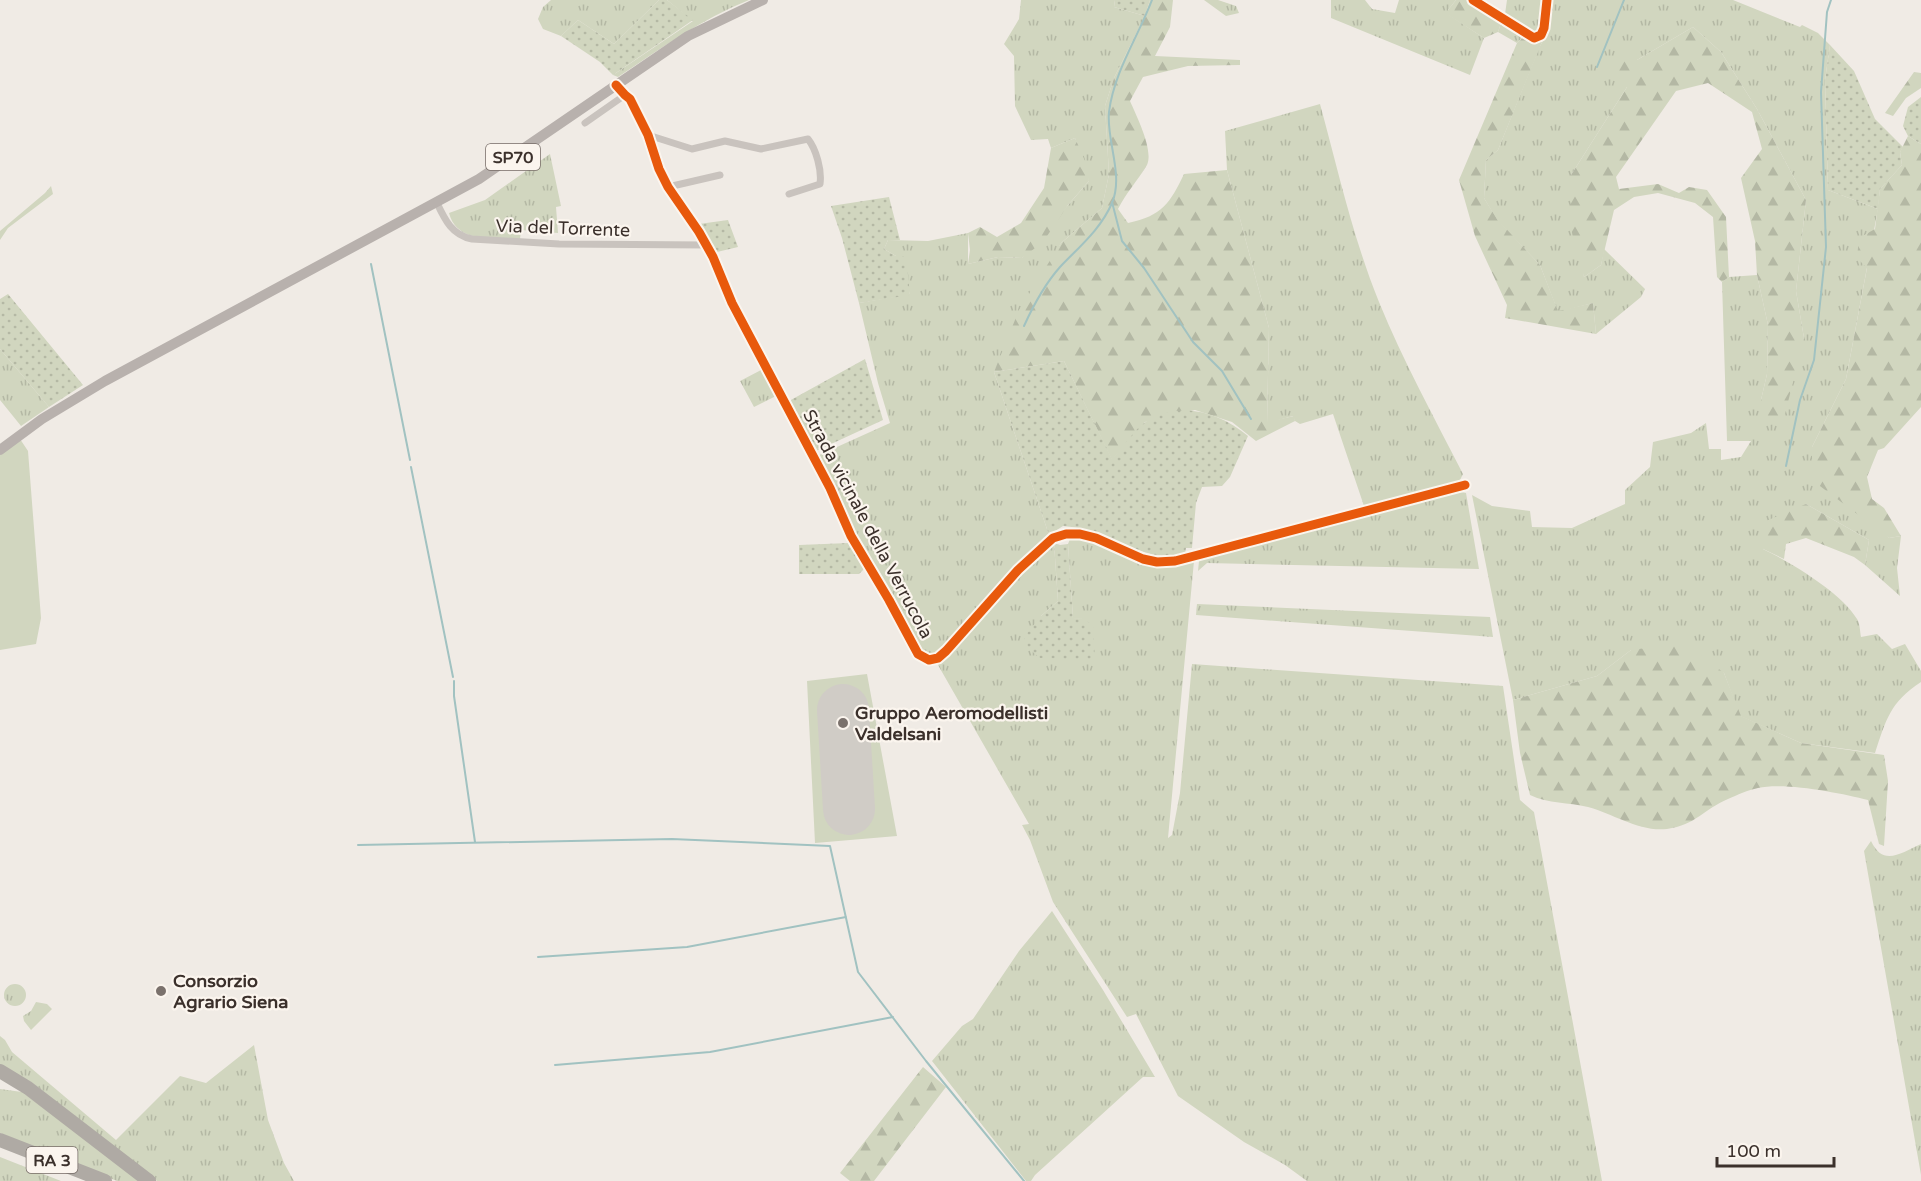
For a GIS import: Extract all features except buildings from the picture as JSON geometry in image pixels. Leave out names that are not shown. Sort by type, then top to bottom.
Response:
[{"type":"highway","points":[[0,1071],[21,1083],[149,1181]]},
{"type":"highway","points":[[0,1081],[21,1083]]},
{"type":"highway","name":"RA 3","points":[[0,1140],[105,1181]]},
{"type":"highway","name":"RA 3","points":[[0,1149],[80,1181]]},
{"type":"main road","name":"SP70","points":[[0,450],[42,418],[105,381],[436,203],[498,167],[701,29],[763,0]]},
{"type":"street","points":[[1473,0],[1534,38],[1541,35],[1544,27],[1548,0]]},
{"type":"street","points":[[616,85],[630,99],[648,135],[659,169],[668,187],[706,245]]},
{"type":"street","points":[[585,123],[625,95]]},
{"type":"street","points":[[648,135],[692,149],[724,141],[761,149],[808,139],[812,144],[821,176],[820,184],[789,194]]},
{"type":"street","points":[[668,187],[720,175]]},
{"type":"street","name":"Via del Torrente","points":[[436,203],[452,229],[460,236],[472,239],[559,244],[706,245]]},
{"type":"street","name":"Strada vicinale della Verrucola","points":[[706,245],[732,303],[830,488],[851,536],[918,654],[929,660],[938,658],[946,651],[1018,570],[1053,538],[1066,534],[1080,534],[1096,538],[1143,559],[1157,562],[1175,561],[1466,485]]},
{"type":"green space","points":[[551,0],[659,0],[614,44],[578,20],[561,36],[543,29],[538,19],[543,7]]},
{"type":"green space","points":[[659,0],[667,0],[693,20],[613,75],[600,62],[561,36],[578,20],[614,44]]},
{"type":"green space","points":[[667,0],[749,0],[698,25],[618,77],[613,75],[693,21]]},
{"type":"green space","points":[[1021,0],[1115,0],[1114,7],[1145,16],[1114,78],[1105,106],[1109,174],[1102,208],[1061,243],[994,372],[1049,535],[1018,565],[945,648],[935,655],[926,654],[919,647],[894,599],[861,546],[817,456],[890,423],[859,303],[910,294],[896,256],[884,249],[888,240],[928,241],[968,233],[968,264],[998,257],[1022,258],[1089,181],[1075,138],[1051,148],[1048,139],[1031,140],[1015,106],[1014,56],[1004,44],[1019,19]]},
{"type":"green space","points":[[1115,0],[1150,0],[1145,16],[1114,7]]},
{"type":"green space","points":[[1150,0],[1173,0],[1170,27],[1155,56],[1240,60],[1240,65],[1188,66],[1143,77],[1130,101],[1143,133],[1149,159],[1118,209],[1128,223],[1140,220],[1164,207],[1184,174],[1227,170],[1269,328],[1267,422],[1294,416],[1295,421],[1256,441],[1232,422],[1195,410],[1145,422],[1112,460],[1064,361],[994,372],[1019,310],[1061,243],[1102,208],[1109,174],[1105,106],[1114,78],[1145,16]]},
{"type":"green space","points":[[1204,0],[1218,0],[1236,6],[1239,13],[1226,16]]},
{"type":"green space","points":[[1331,0],[1365,0],[1372,9],[1395,13],[1399,0],[1456,0],[1448,10],[1449,15],[1484,38],[1470,75],[1331,18]]},
{"type":"green space","points":[[1456,0],[1466,0],[1502,20],[1498,32],[1484,38],[1448,15],[1448,10]]},
{"type":"green space","points":[[1507,0],[1544,0],[1541,30],[1533,33],[1505,14]]},
{"type":"green space","points":[[1550,0],[1733,0],[1800,27],[1802,25],[1818,33],[1830,45],[1825,80],[1828,190],[1878,209],[1846,379],[1812,447],[1889,538],[1901,536],[1897,568],[1900,596],[1865,565],[1869,540],[1806,504],[1763,549],[1801,570],[1840,599],[1858,621],[1861,637],[1877,634],[1892,649],[1905,644],[1921,671],[1921,682],[1902,697],[1891,713],[1875,753],[1801,743],[1740,716],[1724,673],[1631,650],[1597,676],[1513,700],[1472,495],[1492,506],[1530,511],[1532,527],[1572,528],[1625,504],[1625,490],[1650,467],[1653,442],[1691,433],[1706,423],[1709,449],[1721,449],[1721,460],[1741,457],[1751,441],[1727,441],[1722,282],[1729,277],[1757,275],[1768,325],[1767,374],[1761,400],[1804,338],[1796,291],[1806,200],[1757,109],[1721,52],[1693,27],[1637,60],[1627,87],[1571,175],[1584,277],[1601,265],[1604,249],[1645,289],[1641,297],[1596,334],[1593,303],[1558,312],[1540,265],[1497,220],[1484,198],[1486,160],[1498,150],[1546,35]]},
{"type":"green space","points":[[1502,20],[1524,36],[1517,43],[1498,32]]},
{"type":"green space","points":[[1693,27],[1721,52],[1757,109],[1806,200],[1796,291],[1804,338],[1783,422],[1764,426],[1761,400],[1767,374],[1768,325],[1757,275],[1755,241],[1741,178],[1762,149],[1752,112],[1708,83],[1676,91],[1616,177],[1619,189],[1658,184],[1679,193],[1689,187],[1707,190],[1726,217],[1729,277],[1722,282],[1717,277],[1713,217],[1695,203],[1658,193],[1634,197],[1614,210],[1601,265],[1584,277],[1571,229],[1571,175],[1627,87],[1613,76],[1615,63],[1620,57],[1637,60]]},
{"type":"green space","points":[[1524,36],[1542,42],[1498,150],[1486,160],[1484,198],[1497,219],[1540,265],[1558,311],[1593,303],[1596,334],[1505,318],[1507,305],[1475,236],[1459,180],[1517,43]]},
{"type":"green space","points":[[1830,45],[1854,71],[1875,119],[1903,147],[1900,152],[1902,165],[1880,189],[1878,209],[1828,190],[1825,80]]},
{"type":"green space","points":[[1914,72],[1921,73],[1921,88],[1906,98],[1893,116],[1885,113]]},
{"type":"green space","points":[[1921,97],[1921,144],[1908,136],[1903,126],[1908,107]]},
{"type":"green space","points":[[1320,104],[1354,229],[1379,302],[1408,367],[1463,474],[1459,482],[1364,506],[1333,414],[1300,424],[1293,416],[1267,423],[1269,328],[1227,170],[1225,131]]},
{"type":"green space","points":[[1908,136],[1921,144],[1921,407],[1884,448],[1878,450],[1867,477],[1872,499],[1884,508],[1901,536],[1889,538],[1812,480],[1812,447],[1846,379],[1867,268],[1857,258],[1859,238],[1875,229],[1880,189],[1902,165],[1900,152]]},
{"type":"green space","points":[[1075,138],[1088,168],[1089,181],[1068,205],[1043,242],[1022,258],[998,257],[968,264],[970,250],[968,233],[980,227],[997,237],[1021,223],[1044,188],[1051,148]]},
{"type":"green space","points":[[550,154],[561,206],[556,207],[558,233],[521,230],[520,239],[489,239],[468,235],[453,223],[449,213],[485,200]]},
{"type":"green space","points":[[51,186],[53,194],[8,228],[0,240],[0,231]]},
{"type":"green space","points":[[889,197],[900,240],[888,240],[884,249],[896,256],[906,256],[910,295],[859,303],[831,206]]},
{"type":"green space","points":[[728,220],[738,247],[717,252],[699,224]]},
{"type":"green space","points":[[8,294],[83,385],[49,407],[0,349],[0,299]]},
{"type":"green space","points":[[0,349],[49,407],[21,426],[0,400]]},
{"type":"green space","points":[[865,359],[883,420],[816,451],[789,401]]},
{"type":"green space","points":[[1064,361],[1112,459],[1142,424],[1160,415],[1173,412],[1199,412],[1212,415],[1248,436],[1230,477],[1222,486],[1202,487],[1196,503],[1192,548],[1186,548],[1185,554],[1171,556],[1147,553],[1103,535],[1073,527],[1063,526],[1049,535],[994,372]]},
{"type":"green space","points":[[763,369],[776,396],[754,407],[740,381]]},
{"type":"green space","points":[[20,439],[28,451],[41,618],[36,644],[0,650],[0,455]]},
{"type":"green space","points":[[1456,491],[1466,493],[1479,569],[1207,563],[1198,571],[1199,561],[1205,556]]},
{"type":"green space","points":[[1806,504],[1869,540],[1865,565],[1854,557],[1806,538],[1786,544],[1784,559],[1763,549],[1766,521]]},
{"type":"green space","points":[[1077,538],[1146,565],[1165,566],[1194,561],[1168,838],[1172,835],[1180,793],[1192,664],[1503,686],[1520,800],[1534,812],[1602,1181],[1307,1181],[1285,1165],[1244,1142],[1178,1096],[1136,1014],[1127,1017],[1053,902],[1030,840],[1022,825],[1029,824],[938,665],[1038,555],[1054,543],[1058,601],[1041,616],[1083,619],[1073,618],[1068,544],[1070,539]]},
{"type":"green space","points":[[849,543],[866,567],[859,574],[799,574],[799,545]]},
{"type":"green space","points":[[1054,543],[1068,544],[1073,618],[1083,619],[1093,625],[1095,660],[1040,658],[1028,648],[1024,637],[1041,616],[1058,601]]},
{"type":"green space","points":[[1197,604],[1490,617],[1493,637],[1196,615]]},
{"type":"green space","points":[[1685,643],[1724,673],[1741,716],[1801,743],[1884,755],[1888,781],[1884,846],[1879,844],[1868,800],[1813,789],[1783,786],[1754,789],[1720,803],[1685,824],[1667,829],[1646,828],[1588,807],[1544,800],[1530,795],[1520,753],[1513,700],[1597,676],[1631,650]]},
{"type":"green space","name":"Gruppo Aeromodellisti Valdelsani","points":[[867,674],[897,836],[815,843],[807,681]]},
{"type":"green space","points":[[1871,841],[1881,854],[1887,856],[1900,854],[1921,844],[1921,1175],[1864,851]]},
{"type":"green space","points":[[1052,911],[1155,1077],[1143,1077],[1031,1181],[1026,1181],[932,1061],[962,1026],[973,1019],[1019,951]]},
{"type":"green space","points":[[15,984],[23,987],[26,995],[23,1003],[15,1006],[7,1003],[4,995],[7,987]]},
{"type":"green space","points":[[36,1002],[47,1004],[52,1009],[31,1030],[23,1016],[31,1011]]},
{"type":"green space","points":[[0,1036],[12,1052],[116,1140],[180,1076],[206,1083],[254,1045],[268,1120],[284,1163],[294,1181],[157,1181],[31,1082],[0,1065]]},
{"type":"green space","points":[[923,1067],[946,1087],[874,1181],[850,1181],[840,1173]]},
{"type":"green space","points":[[0,1089],[22,1092],[143,1181],[117,1181],[0,1133]]},
{"type":"green space","points":[[0,1157],[61,1181],[0,1181]]},
{"type":"waterway","points":[[1024,326],[1049,281],[1095,230],[1112,203],[1116,169],[1109,112],[1121,69],[1152,0]]},
{"type":"waterway","points":[[1597,67],[1624,0]]},
{"type":"waterway","points":[[1786,466],[1800,400],[1814,360],[1826,247],[1821,92],[1827,12],[1831,0]]},
{"type":"waterway","points":[[1112,202],[1122,241],[1144,268],[1193,342],[1222,371],[1251,419]]},
{"type":"waterway","points":[[371,264],[410,460]]},
{"type":"waterway","points":[[411,467],[453,677]]},
{"type":"waterway","points":[[454,681],[454,696],[475,842]]},
{"type":"waterway","points":[[358,845],[672,839],[830,846],[858,972],[926,1061],[1024,1181]]},
{"type":"waterway","points":[[538,957],[687,947],[846,917]]},
{"type":"waterway","points":[[555,1065],[710,1052],[893,1017]]},
{"type":"runway","points":[[843,710],[849,809]]},
{"type":"cycle path","points":[[1473,0],[1534,38],[1541,35],[1544,28],[1547,0]]},
{"type":"cycle path","points":[[616,85],[630,99],[648,135],[659,169],[668,187],[713,257],[732,303],[830,488],[851,536],[918,654],[929,660],[938,658],[946,651],[1018,570],[1053,538],[1066,534],[1080,534],[1096,538],[1143,559],[1157,562],[1175,561],[1465,485]]},
{"type":"place","name":"Gruppo Aeromodellisti Valdelsani","points":[[843,723]]},
{"type":"place","name":"Consorzio Agrario Siena","points":[[161,991]]}]
